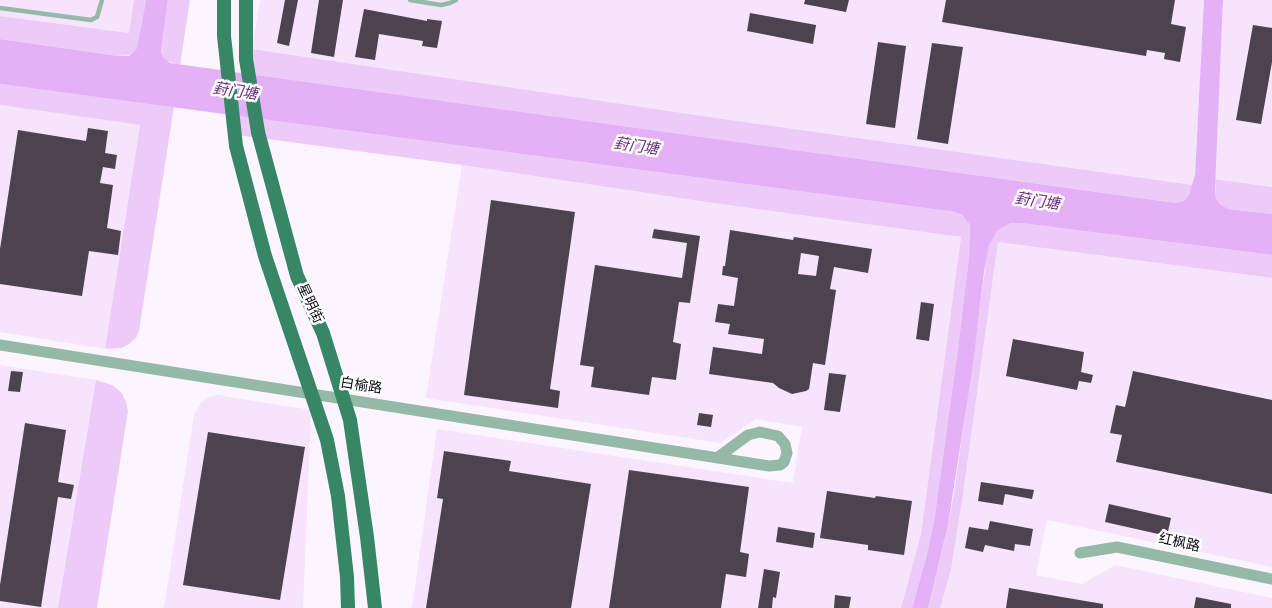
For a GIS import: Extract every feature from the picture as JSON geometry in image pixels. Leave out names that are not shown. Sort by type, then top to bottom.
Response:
[{"type":"main road","name":"星明街","points":[[224,0],[224,36],[236,146],[265,256],[327,440],[338,496],[347,577],[348,608]]},
{"type":"main road","name":"星明街","points":[[246,0],[246,59],[258,132],[297,276],[323,333],[350,420],[375,608]]},
{"type":"street","name":"白榆路","points":[[0,345],[313,395],[344,399],[717,458],[775,467],[784,462],[787,453],[785,444],[778,436],[760,432],[748,435],[717,458]]},
{"type":"street","name":"红枫路","points":[[1080,553],[1117,547],[1272,579]]},
{"type":"lane","points":[[0,8],[91,20],[99,15],[102,0]]},
{"type":"lane","points":[[410,0],[441,4],[456,0]]},
{"type":"shaded area","points":[[0,0],[134,0],[129,33],[0,16]]},
{"type":"shaded area","points":[[134,0],[146,0],[137,48],[129,55],[118,56],[0,39],[0,16],[129,33]]},
{"type":"shaded area","points":[[168,0],[190,0],[180,65],[166,61],[161,53]]},
{"type":"shaded area","points":[[260,0],[1204,0],[1195,175],[1193,185],[723,119],[252,49]]},
{"type":"shaded area","points":[[1223,0],[1272,0],[1272,187],[1215,179]]},
{"type":"shaded area","points":[[252,49],[723,119],[1193,185],[1188,197],[1184,201],[1176,203],[248,74]]},
{"type":"shaded area","points":[[0,84],[174,107],[139,331],[136,338],[122,348],[105,349],[140,125],[0,105]]},
{"type":"shaded area","points":[[0,105],[140,125],[105,349],[0,332]]},
{"type":"shaded area","points":[[239,116],[955,212],[962,215],[970,225],[969,257],[958,348],[934,522],[912,608],[901,608],[921,534],[961,237],[706,202],[462,165],[237,135]]},
{"type":"shaded area","points":[[462,165],[706,202],[961,237],[921,534],[901,608],[412,608],[437,429],[793,483],[802,427],[756,419],[720,443],[426,398]]},
{"type":"shaded area","points":[[1215,179],[1272,187],[1272,214],[1223,207],[1216,198]]},
{"type":"shaded area","points":[[1011,223],[1272,255],[1272,278],[998,242],[951,570],[940,608],[928,608],[954,494],[988,248],[991,239],[997,231]]},
{"type":"shaded area","points":[[998,242],[1272,278],[1272,567],[1047,520],[1036,575],[1082,584],[1115,565],[1272,598],[1272,608],[940,608],[951,570],[962,501]]},
{"type":"shaded area","points":[[0,365],[96,380],[58,608],[0,608]]},
{"type":"shaded area","points":[[96,380],[112,385],[122,393],[128,411],[97,608],[58,608]]},
{"type":"shaded area","points":[[217,395],[311,410],[303,608],[164,608],[194,415],[201,402]]},
{"type":"water","name":"葑门塘","points":[[146,0],[168,0],[161,52],[170,63],[1176,203],[1184,201],[1189,195],[1195,175],[1204,0],[1223,0],[1216,198],[1221,205],[1228,209],[1272,214],[1272,255],[1021,223],[1011,223],[997,231],[989,245],[984,272],[973,364],[948,525],[928,608],[912,608],[934,522],[958,348],[969,257],[970,225],[962,215],[955,212],[0,84],[0,39],[129,56],[137,48]]},
{"type":"building","points":[[285,0],[298,0],[289,46],[277,43]]},
{"type":"building","points":[[319,0],[343,0],[334,57],[311,53]]},
{"type":"building","points":[[805,0],[849,0],[846,12],[804,4]]},
{"type":"building","points":[[946,0],[1175,0],[1171,24],[1186,27],[1180,62],[1164,59],[1165,53],[1147,50],[1146,56],[942,22]]},
{"type":"building","points":[[364,9],[427,21],[427,19],[442,21],[437,48],[422,46],[423,41],[379,34],[375,60],[355,57]]},
{"type":"building","points":[[750,13],[816,25],[813,44],[747,31]]},
{"type":"building","points":[[1253,25],[1272,28],[1272,62],[1261,124],[1236,120]]},
{"type":"building","points":[[878,42],[906,46],[895,128],[866,124]]},
{"type":"building","points":[[932,43],[963,47],[948,144],[917,139]]},
{"type":"building","points":[[88,128],[108,131],[105,153],[117,155],[115,169],[103,167],[100,183],[113,185],[107,228],[121,231],[118,255],[89,251],[82,296],[0,284],[0,249],[18,130],[86,141]]},
{"type":"building","points":[[491,200],[575,212],[550,389],[560,391],[558,408],[464,395]]},
{"type":"building","points":[[654,229],[700,236],[690,303],[679,302],[673,342],[681,344],[676,380],[652,377],[649,395],[591,387],[594,367],[580,365],[595,265],[682,278],[687,243],[652,238]]},
{"type":"building","points":[[730,230],[793,240],[794,237],[872,249],[868,273],[834,267],[830,289],[836,290],[825,365],[813,363],[809,389],[806,391],[792,394],[773,383],[709,374],[713,347],[762,354],[764,339],[728,334],[730,324],[715,322],[718,304],[734,306],[738,278],[722,275],[723,266],[725,266]],"holes":[[[801,253],[819,256],[816,276],[798,274]]]},
{"type":"building","points":[[921,302],[934,304],[929,341],[916,339]]},
{"type":"building","points":[[1013,339],[1084,352],[1081,372],[1093,375],[1091,383],[1079,381],[1077,390],[1006,376]]},
{"type":"building","points":[[11,371],[23,372],[20,392],[8,391]]},
{"type":"building","points":[[1133,371],[1272,400],[1272,494],[1116,462],[1122,435],[1110,433],[1116,405],[1125,407]]},
{"type":"building","points":[[829,373],[846,375],[840,412],[824,410]]},
{"type":"building","points":[[699,413],[713,415],[711,427],[697,425]]},
{"type":"building","points":[[25,423],[66,430],[58,482],[74,485],[71,499],[58,497],[41,607],[0,601],[0,585]]},
{"type":"building","points":[[208,432],[305,447],[280,600],[183,585]]},
{"type":"building","points":[[444,451],[511,461],[509,471],[591,484],[571,608],[426,608],[443,499],[437,498]]},
{"type":"building","points":[[629,470],[749,487],[740,552],[749,554],[746,577],[726,574],[721,608],[609,608]]},
{"type":"building","points":[[981,482],[1034,490],[1032,499],[1005,494],[1003,505],[978,501]]},
{"type":"building","points":[[827,491],[912,501],[904,555],[868,550],[868,545],[820,538]]},
{"type":"building","points":[[1109,504],[1171,518],[1167,536],[1105,522]]},
{"type":"building","points":[[990,521],[1033,529],[1030,546],[1015,544],[1014,551],[985,545],[983,552],[965,548],[969,527],[988,530]]},
{"type":"building","points":[[778,527],[815,533],[813,548],[776,542]]},
{"type":"building","points":[[764,569],[780,572],[776,598],[773,597],[772,608],[758,608]]},
{"type":"building","points":[[1009,588],[1103,604],[1103,608],[1006,608]]},
{"type":"building","points":[[835,595],[851,597],[849,608],[834,608]]},
{"type":"building","points":[[1196,597],[1231,604],[1231,608],[1194,608]]}]
